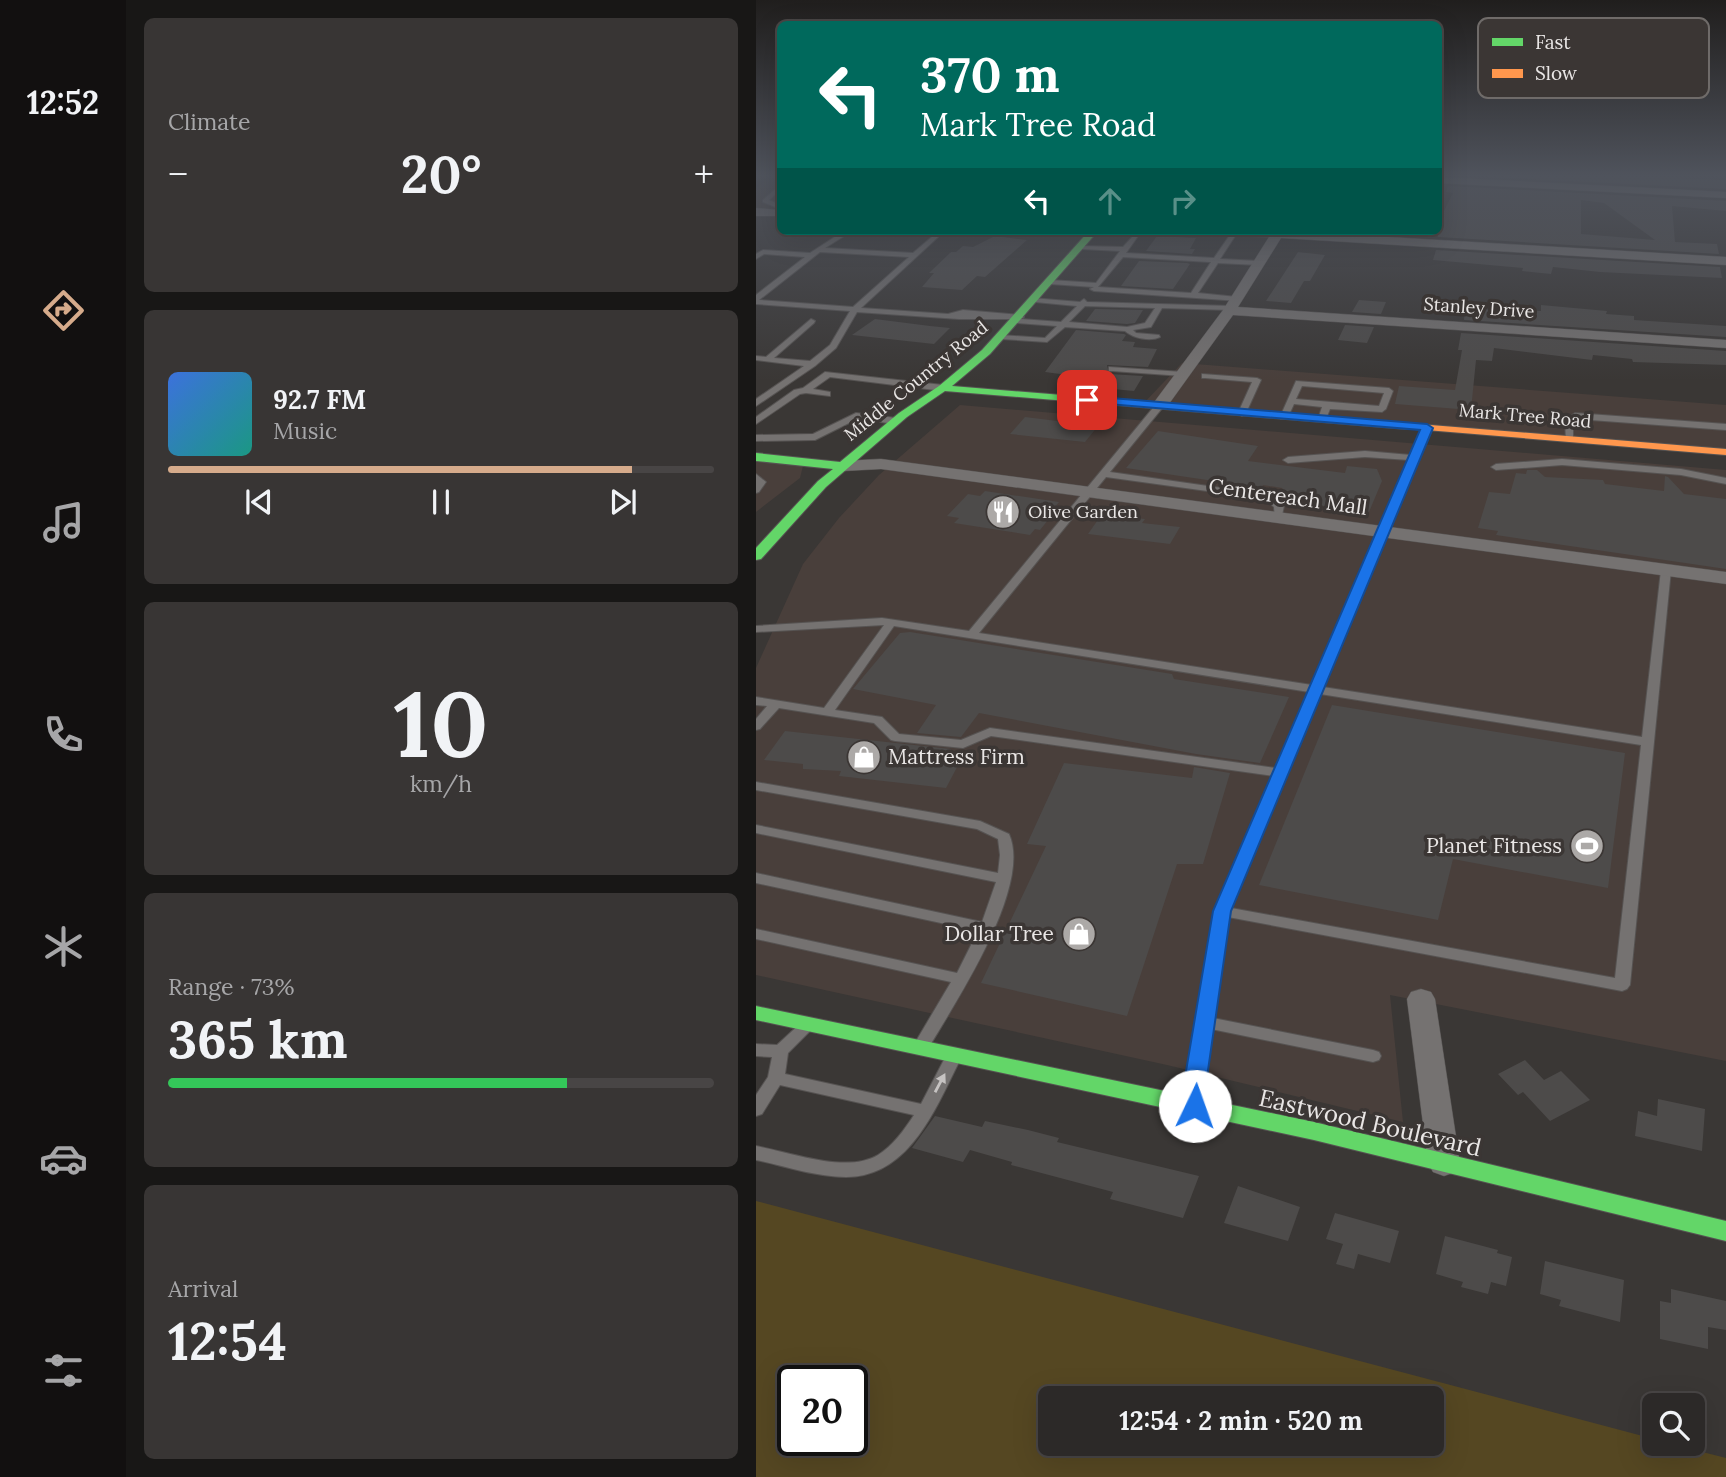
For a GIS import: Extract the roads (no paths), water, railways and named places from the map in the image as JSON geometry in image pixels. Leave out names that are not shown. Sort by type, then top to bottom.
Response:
[{"type":"street","name":"Middle Country Road","points":[[756,556],[786,520],[844,466],[896,421],[943,388],[1001,337],[1085,243]]},
{"type":"street","points":[[1160,405],[1232,306],[1271,243]]},
{"type":"street","points":[[1437,243],[1726,261]]},
{"type":"street","name":"Stanley Drive","points":[[1232,306],[1726,344]]},
{"type":"street","name":"Mark Tree Road","points":[[943,388],[1242,413],[1287,409],[1322,419],[1726,452]]},
{"type":"street","points":[[756,457],[844,466]]},
{"type":"street","name":"Centereach Mall","points":[[844,466],[881,464],[1726,578]]},
{"type":"street","points":[[1421,999],[1444,1163]]},
{"type":"street","name":"Eastwood Boulevard","points":[[756,1013],[1314,1131],[1726,1231]]},
{"type":"lane","points":[[756,301],[814,252],[829,243]]},
{"type":"lane","points":[[756,403],[812,365],[833,346],[855,309],[928,243]]},
{"type":"lane","points":[[1001,337],[1047,340],[1083,304],[1130,243]]},
{"type":"lane","points":[[1193,295],[1228,243]]},
{"type":"lane","points":[[1082,247],[1259,262]]},
{"type":"lane","points":[[756,257],[763,252],[915,255]]},
{"type":"lane","points":[[1050,282],[1193,295],[1232,306]]},
{"type":"lane","points":[[1035,300],[1159,307],[1232,306]]},
{"type":"lane","points":[[756,301],[1127,329],[1148,325],[1159,307]]},
{"type":"lane","points":[[768,359],[811,321]]},
{"type":"lane","points":[[1127,329],[1134,335],[1156,337]]},
{"type":"lane","points":[[756,358],[812,365]]},
{"type":"lane","points":[[1112,369],[1183,374]]},
{"type":"lane","points":[[806,390],[828,374],[943,388]]},
{"type":"lane","points":[[1205,376],[1257,380],[1242,413]]},
{"type":"lane","points":[[1322,419],[1327,406],[1335,406],[1382,410],[1389,391],[1304,382],[1297,384],[1287,409],[1335,406]]},
{"type":"lane","points":[[756,421],[797,392],[806,390],[827,394]]},
{"type":"lane","points":[[971,636],[1160,405]]},
{"type":"lane","points":[[760,436],[815,437],[856,416],[896,421]]},
{"type":"lane","points":[[1569,439],[1570,420],[1575,416],[1726,427]]},
{"type":"lane","points":[[756,426],[766,429],[760,436]]},
{"type":"lane","points":[[1195,1106],[1204,1021],[1222,911],[1427,428]]},
{"type":"lane","points":[[1287,460],[1336,453],[1384,453],[1414,458]]},
{"type":"lane","points":[[1496,467],[1562,462],[1681,471],[1726,481]]},
{"type":"lane","points":[[1103,474],[1268,497],[1279,506],[1278,519]]},
{"type":"lane","points":[[756,477],[761,482],[756,490]]},
{"type":"lane","points":[[1222,911],[1622,985],[1666,570]]},
{"type":"lane","points":[[827,713],[891,623]]},
{"type":"lane","points":[[756,629],[891,623],[1648,742]]},
{"type":"lane","points":[[756,726],[763,704],[878,720],[895,737],[963,744],[990,732],[1281,774]]},
{"type":"lane","points":[[756,786],[980,825],[1004,837],[1009,858],[985,928],[961,979],[920,1048]]},
{"type":"lane","points":[[756,829],[1004,879]]},
{"type":"lane","points":[[756,878],[985,928]]},
{"type":"lane","points":[[756,934],[961,979]]},
{"type":"lane","points":[[1204,1021],[1373,1056]]},
{"type":"lane","points":[[756,1109],[776,1078],[781,1051],[808,1024]]},
{"type":"lane","points":[[756,1050],[781,1051]]},
{"type":"lane","points":[[756,1153],[848,1171],[876,1165],[896,1151],[925,1111],[954,1056]]},
{"type":"lane","points":[[776,1078],[925,1111]]},
{"type":"place","name":"Olive Garden","points":[[1003,512]]},
{"type":"place","name":"Mattress Firm","points":[[864,757]]},
{"type":"place","name":"Planet Fitness","points":[[1587,846]]},
{"type":"place","name":"Dollar Tree","points":[[1079,934]]}]
